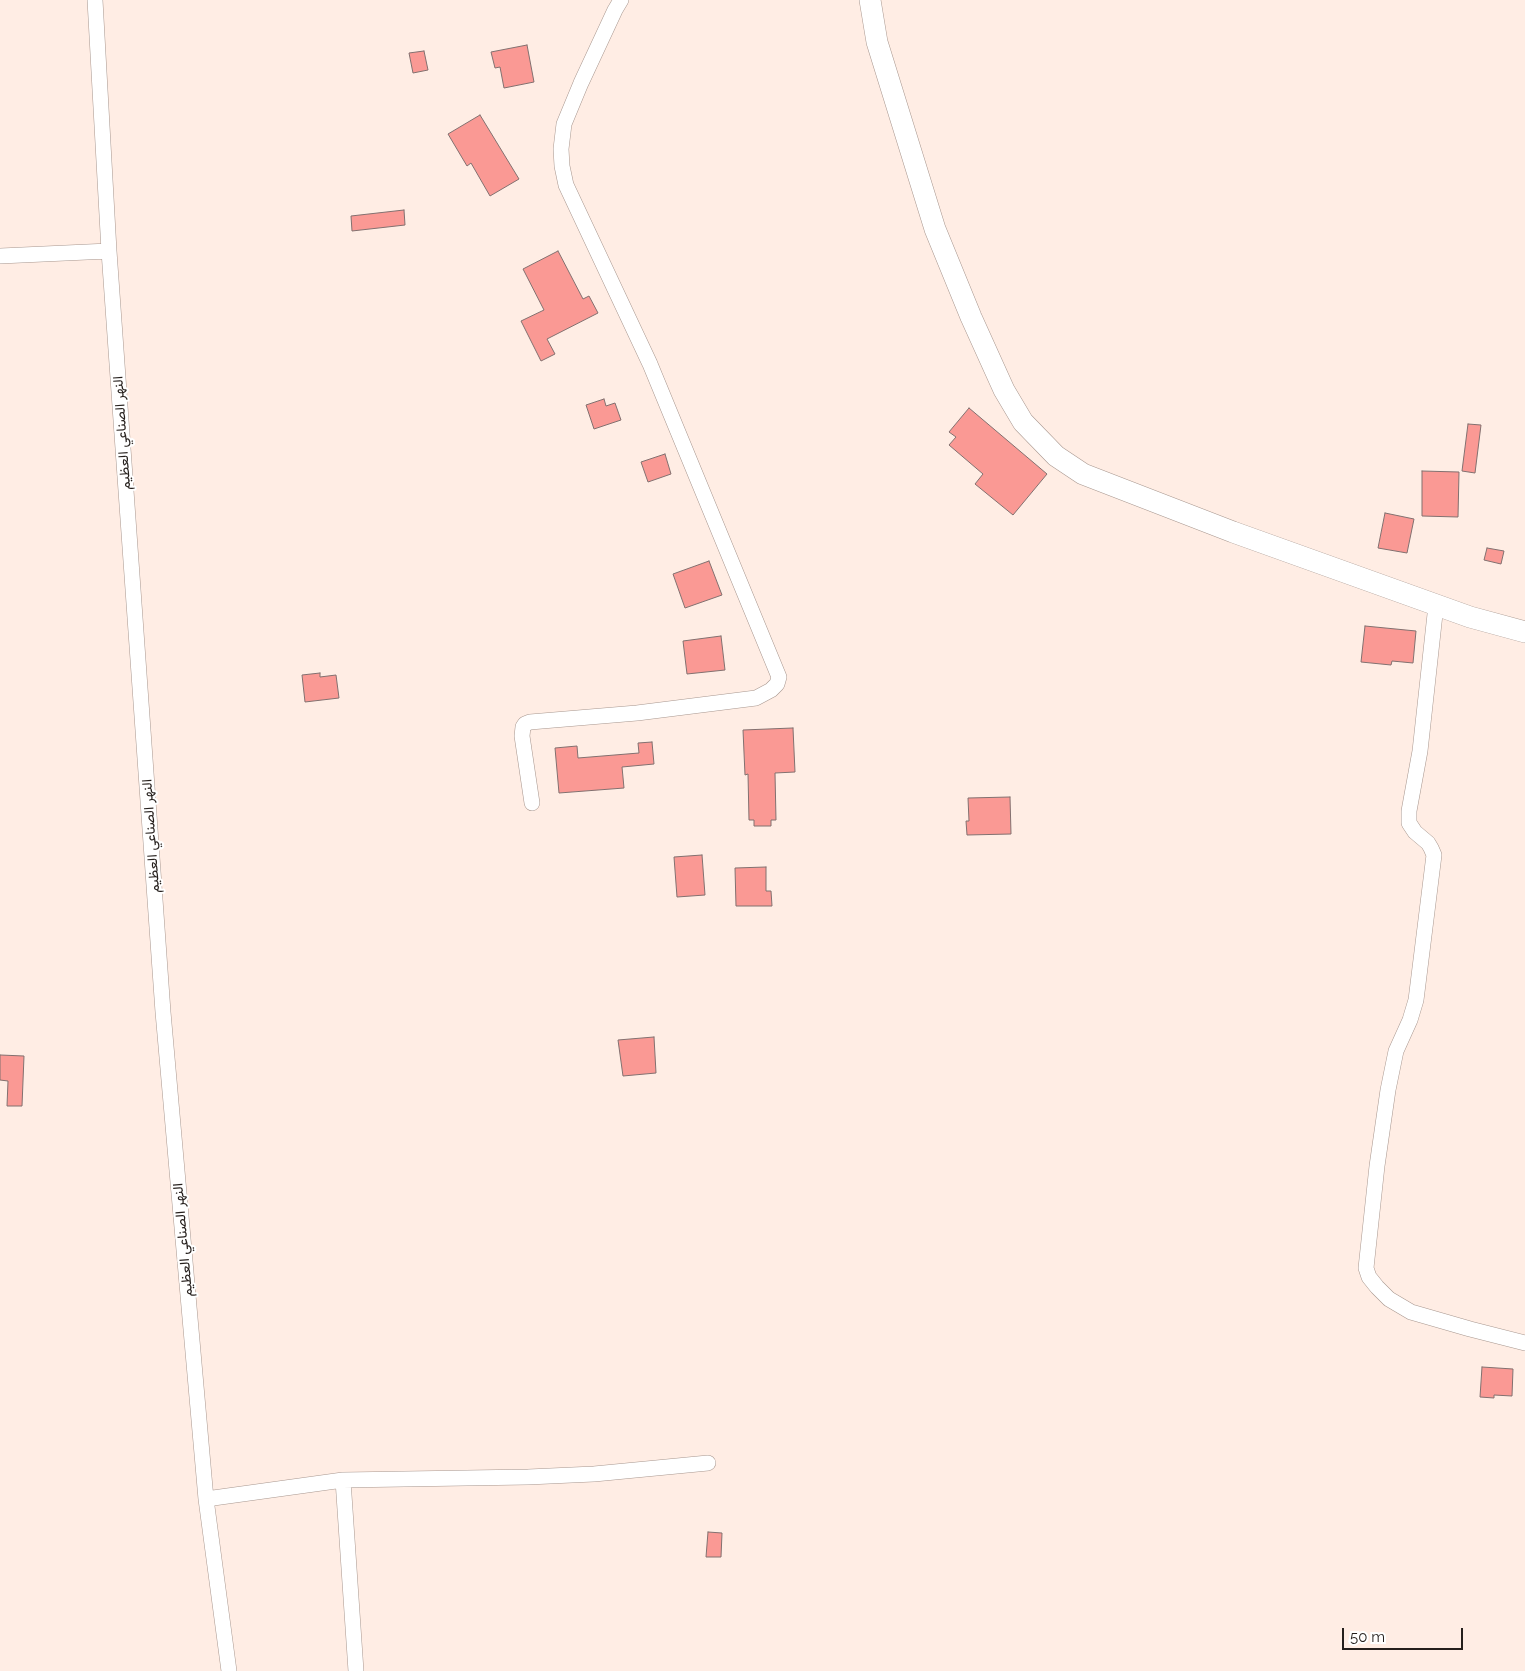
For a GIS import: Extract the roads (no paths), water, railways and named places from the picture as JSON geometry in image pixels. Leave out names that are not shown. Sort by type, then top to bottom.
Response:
[{"type":"street","name":"النهر الصناعي العظيم","points":[[95,0],[109,251],[163,1012],[206,1499],[229,1671]]},
{"type":"street","points":[[532,803],[522,736],[522,727],[525,724],[530,722],[638,713],[756,698],[771,690],[777,684],[779,676],[650,364],[566,185],[561,149],[564,124],[581,83],[621,0]]},
{"type":"street","points":[[870,0],[877,42],[935,229],[970,317],[1004,390],[1023,422],[1056,456],[1092,478],[1233,532],[1470,617],[1525,632]]},
{"type":"street","points":[[0,256],[109,251]]},
{"type":"street","points":[[1436,605],[1420,752],[1409,811],[1410,822],[1415,832],[1431,848],[1434,855],[1434,863],[1416,1000],[1410,1020],[1396,1051],[1388,1090],[1377,1166],[1366,1268],[1369,1277],[1389,1299],[1411,1312],[1525,1343]]},
{"type":"street","points":[[206,1499],[343,1480],[537,1477],[594,1474],[708,1463]]},
{"type":"street","points":[[343,1480],[356,1671]]}]
